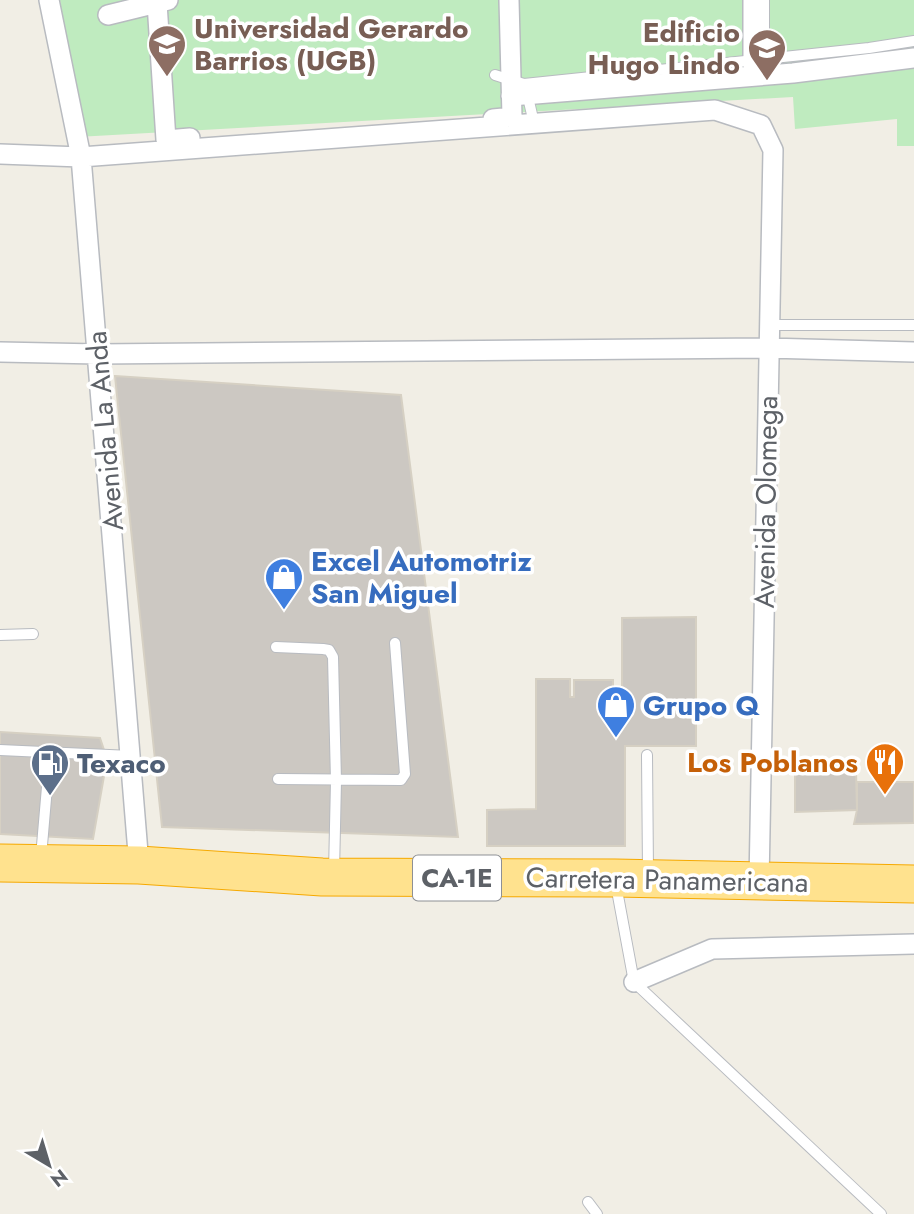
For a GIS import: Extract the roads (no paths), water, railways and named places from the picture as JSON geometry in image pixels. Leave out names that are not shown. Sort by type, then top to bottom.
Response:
[{"type":"highway","name":"Carretera Panamericana","points":[[0,863],[139,865],[334,877],[914,884]]},
{"type":"street","name":"Avenida La Anda","points":[[49,0],[81,158],[139,865]]},
{"type":"street","points":[[108,15],[162,1],[166,140],[512,117],[514,86],[509,0]]},
{"type":"street","points":[[753,0],[757,65]]},
{"type":"street","points":[[514,86],[757,65],[914,58]]},
{"type":"street","name":"Avenida Olomega","points":[[534,123],[715,110],[761,125],[773,150],[759,882]]},
{"type":"street","points":[[0,154],[81,158],[534,123]]},
{"type":"street","points":[[0,352],[98,354],[768,348],[914,352]]},
{"type":"street","points":[[634,982],[712,949],[914,944]]},
{"type":"lane","points":[[764,0],[757,65],[914,41]]},
{"type":"lane","points":[[514,86],[534,123]]},
{"type":"lane","points":[[769,325],[914,325]]},
{"type":"lane","points":[[0,635],[33,634]]},
{"type":"lane","points":[[278,779],[401,780],[405,774],[395,643]]},
{"type":"lane","points":[[276,647],[329,650],[333,657],[336,781],[334,877]]},
{"type":"lane","points":[[0,750],[131,756]]},
{"type":"lane","points":[[40,865],[50,751]]},
{"type":"lane","points":[[647,755],[631,879],[634,982],[881,1214]]},
{"type":"lane","points":[[588,1202],[597,1214]]},
{"type":"place","name":"Universidad Gerardo Barrios (UGB)","points":[[167,78]]},
{"type":"place","name":"Edificio Hugo Lindo","points":[[767,82]]},
{"type":"place","name":"Excel Automotriz San Miguel","points":[[284,611]]},
{"type":"place","name":"Grupo Q","points":[[616,739]]},
{"type":"place","name":"Los Poblanos","points":[[885,796]]},
{"type":"place","name":"Texaco","points":[[50,797]]}]
